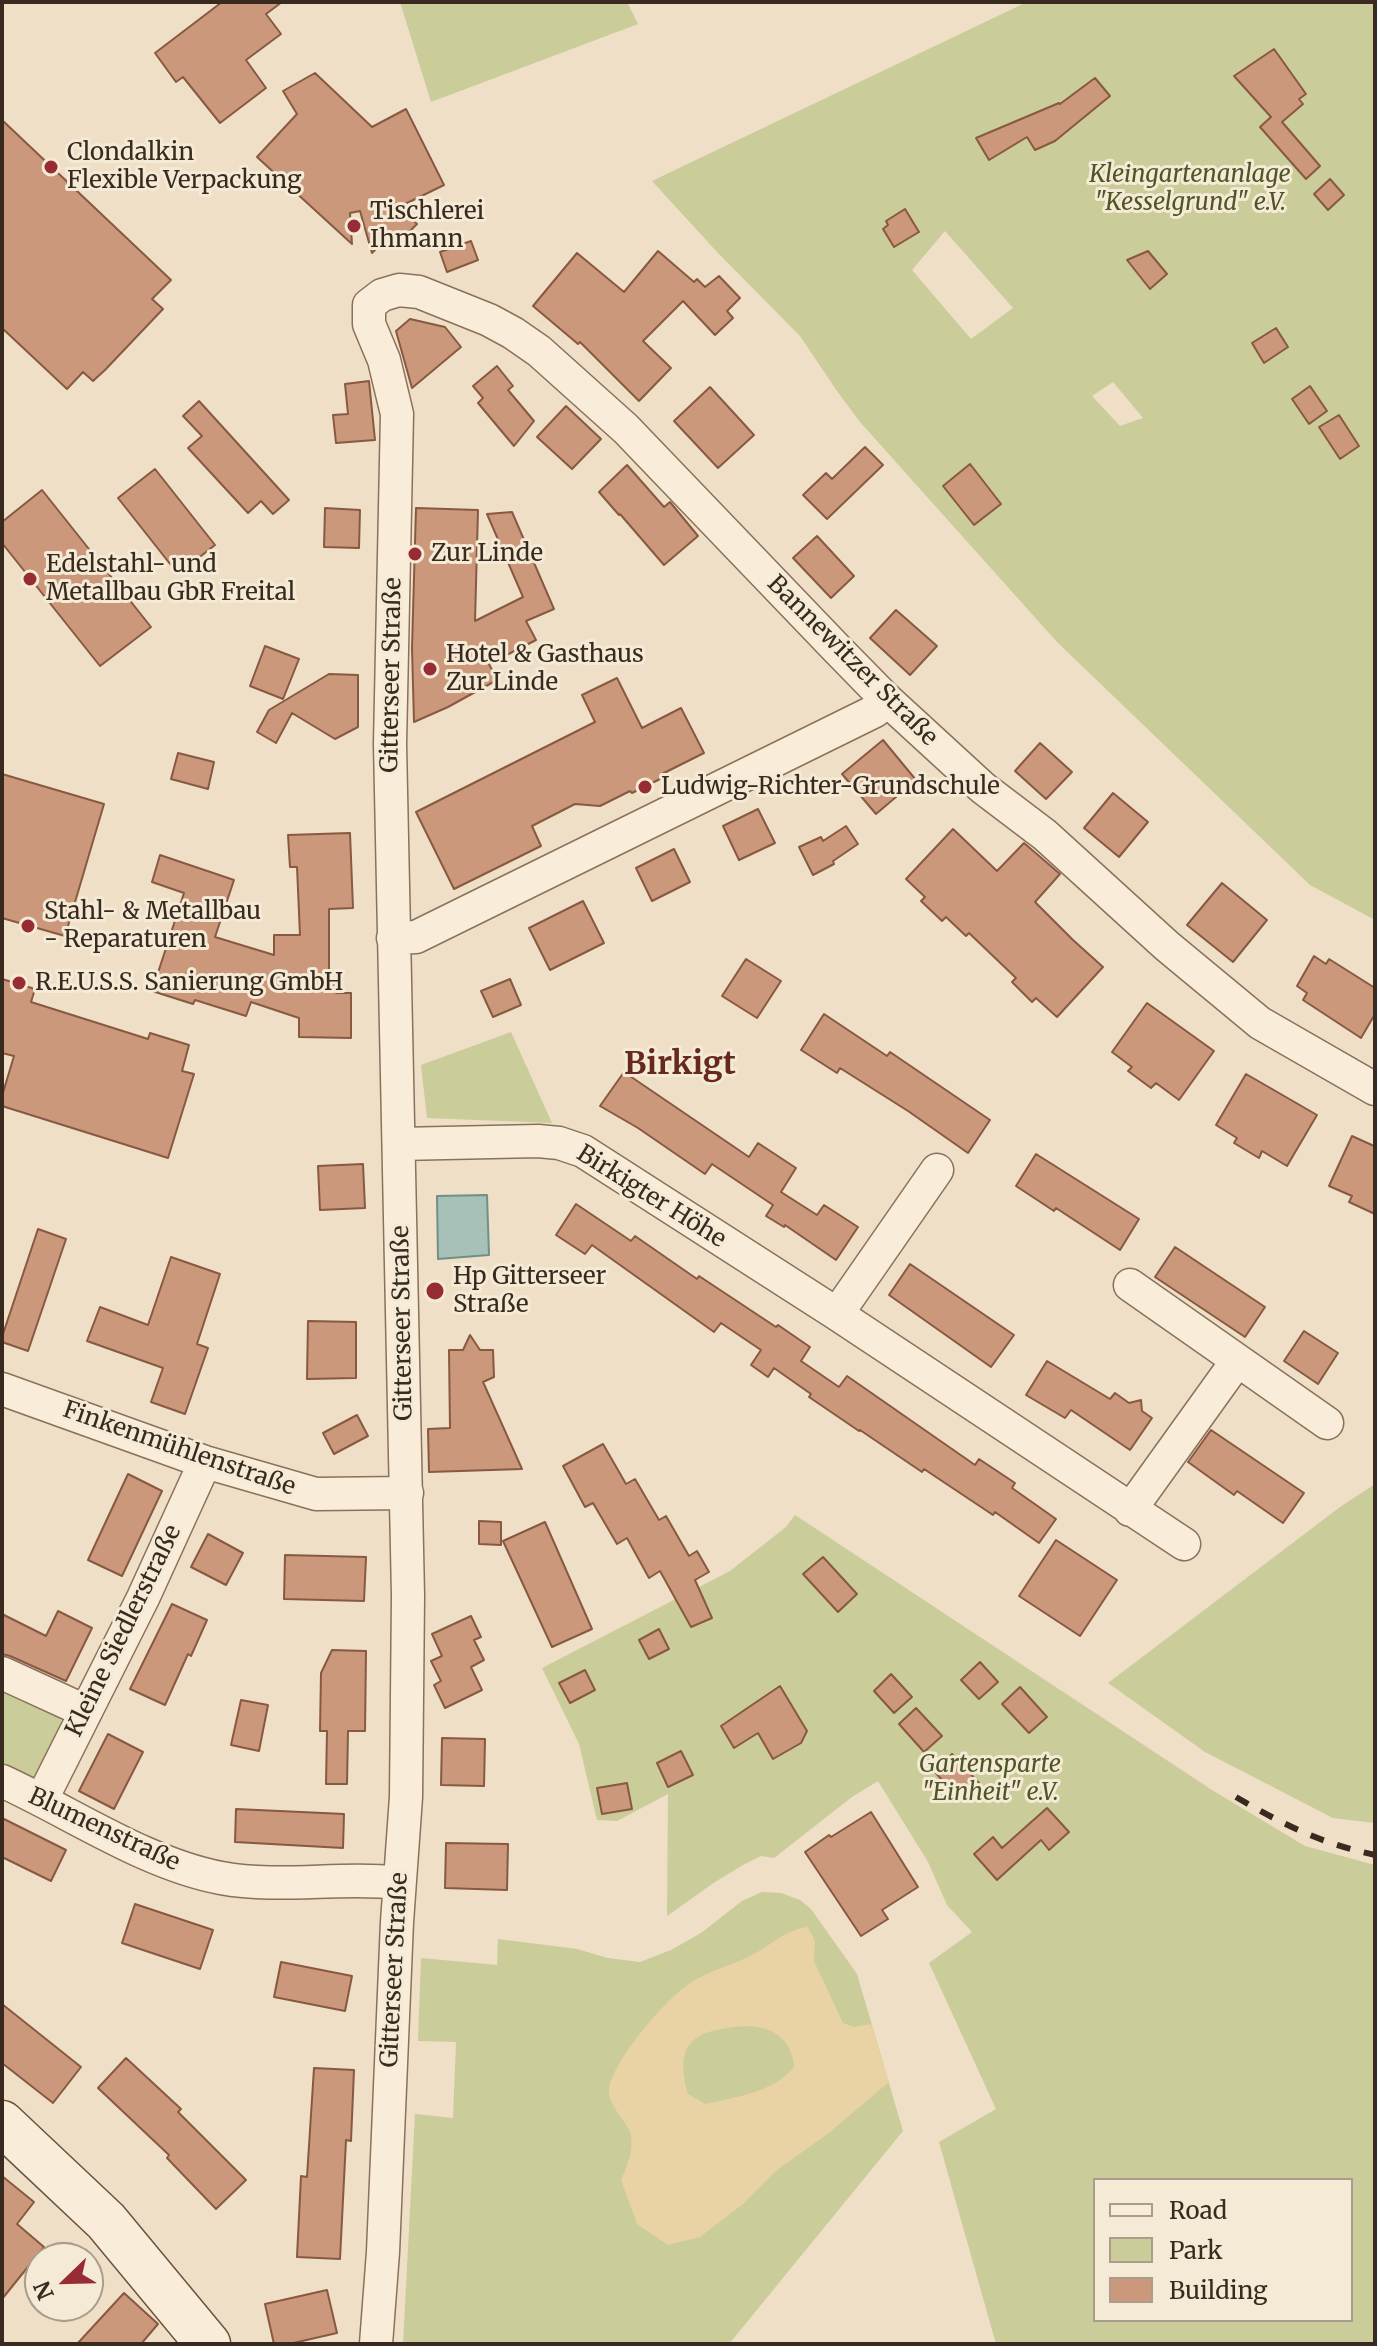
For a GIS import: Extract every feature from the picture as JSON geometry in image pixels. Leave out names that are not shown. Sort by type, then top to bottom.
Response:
[{"type":"street","name":"Bannewitzer Straße","points":[[369,305],[382,295],[399,290],[419,292],[489,320],[539,351],[626,429],[886,699],[983,788],[1045,835],[1167,946],[1260,1023],[1375,1089]]},
{"type":"street","name":"Gitterseer Straße","points":[[369,305],[369,324],[384,360],[397,414],[390,673],[393,938],[407,1493],[407,1761],[376,2344]]},
{"type":"street","points":[[393,938],[416,937],[875,711],[886,699]]},
{"type":"street","name":"Birkigter Höhe","points":[[399,1144],[538,1141],[559,1143],[583,1151],[837,1314],[1184,1544]]},
{"type":"street","points":[[837,1314],[937,1170]]},
{"type":"street","points":[[1130,1285],[1327,1423]]},
{"type":"street","points":[[1130,1510],[1237,1361]]},
{"type":"street","name":"Finkenmühlenstraße","points":[[2,1389],[205,1462],[316,1494],[407,1493]]},
{"type":"street","name":"Kleine Siedlerstraße","points":[[42,1799],[143,1598],[205,1462]]},
{"type":"street","points":[[2,1673],[85,1711]]},
{"type":"street","name":"Blumenstraße","points":[[2,1781],[163,1863],[221,1878],[282,1884],[372,1880],[399,1883]]},
{"type":"street","points":[[2,2123],[106,2221],[208,2344]]},
{"type":"green space","points":[[400,2],[627,2],[638,24],[431,102]]},
{"type":"green space","name":"Kleingartenanlage \"Kesselgrund\" e.V.","points":[[1027,2],[1375,2],[1375,920],[1310,885],[1057,642],[860,422],[800,336],[652,181]],"holes":[[[945,231],[1013,308],[971,339],[912,270]],[[1113,382],[1143,418],[1120,426],[1092,396]]]},
{"type":"green space","points":[[511,1032],[552,1123],[427,1118],[421,1065]]},
{"type":"green space","points":[[1375,1484],[1375,1823],[1333,1818],[1205,1752],[1108,1683],[1340,1507]]},
{"type":"green space","name":"Gartensparte \"Einheit\" e.V.","points":[[795,1515],[1212,1790],[1305,1846],[1375,1865],[1375,2344],[996,2344],[939,2142],[996,2109],[929,1963],[972,1932],[947,1905],[928,1862],[878,1781],[852,1797],[774,1858],[761,1856],[743,1865],[667,1916],[668,1794],[617,1821],[597,1820],[579,1744],[542,1668],[730,1571],[786,1527]]},
{"type":"green space","points":[[2,1684],[58,1711],[63,1726],[39,1777],[24,1782],[2,1771]]},
{"type":"green space","points":[[762,1892],[781,1893],[800,1900],[811,1909],[857,1974],[903,2131],[729,2344],[403,2344],[415,2114],[453,2118],[456,2042],[418,2041],[421,1958],[497,1965],[498,1939],[577,1949],[608,1958],[640,1962],[671,1950],[701,1933],[742,1901]]},
{"type":"sand","points":[[808,1927],[815,1941],[814,1961],[843,2023],[854,2027],[871,2024],[889,2082],[829,2133],[777,2170],[743,2204],[700,2237],[668,2245],[637,2224],[621,2180],[632,2144],[630,2132],[609,2094],[613,2075],[645,2027],[686,1986],[800,1928]],"holes":[[[754,2027],[771,2031],[784,2041],[794,2067],[775,2083],[742,2096],[706,2104],[688,2094],[684,2061],[692,2041],[713,2031]]]},
{"type":"water","points":[[487,1195],[489,1255],[438,1259],[437,1196]]},
{"type":"building","points":[[222,2],[282,2],[266,14],[281,34],[246,60],[266,88],[220,123],[183,77],[176,82],[155,53]]},
{"type":"building","points":[[1274,49],[1306,94],[1299,99],[1303,104],[1282,122],[1320,166],[1306,179],[1260,127],[1271,117],[1234,76]]},
{"type":"building","points":[[315,73],[372,127],[406,109],[444,185],[399,207],[417,224],[394,247],[386,239],[372,253],[360,211],[350,213],[352,244],[257,157],[297,114],[283,91]]},
{"type":"building","points":[[1095,78],[1110,96],[1055,141],[1035,150],[1027,137],[989,160],[976,138],[1060,104]]},
{"type":"building","points":[[2,120],[171,280],[152,299],[163,309],[105,370],[93,381],[83,372],[67,389],[2,328]]},
{"type":"building","points":[[1330,179],[1344,195],[1328,210],[1314,194]]},
{"type":"building","points":[[905,209],[919,232],[894,247],[883,229],[888,225],[886,221]]},
{"type":"building","points":[[471,241],[478,260],[447,272],[440,252]]},
{"type":"building","points":[[658,251],[694,282],[697,279],[705,287],[719,276],[740,298],[727,311],[733,318],[715,335],[683,301],[643,341],[671,368],[639,401],[580,342],[578,344],[533,306],[577,253],[624,292]]},
{"type":"building","points":[[1148,251],[1167,274],[1150,289],[1127,260]]},
{"type":"building","points":[[410,319],[445,327],[461,347],[412,388],[396,331]]},
{"type":"building","points":[[1276,328],[1288,347],[1264,363],[1252,343]]},
{"type":"building","points":[[497,366],[513,386],[508,390],[534,421],[514,446],[478,403],[483,398],[473,386]]},
{"type":"building","points":[[369,381],[375,440],[336,443],[333,415],[348,414],[345,384]]},
{"type":"building","points":[[1310,386],[1327,411],[1309,424],[1292,399]]},
{"type":"building","points":[[710,387],[754,435],[718,468],[674,421]]},
{"type":"building","points":[[199,401],[289,500],[273,514],[261,501],[248,513],[188,448],[202,436],[183,416]]},
{"type":"building","points":[[566,406],[601,439],[572,469],[537,437]]},
{"type":"building","points":[[1339,415],[1359,446],[1340,459],[1319,427]]},
{"type":"building","points":[[865,447],[883,465],[827,519],[803,495],[826,473],[832,479]]},
{"type":"building","points":[[970,464],[1001,504],[974,525],[943,486]]},
{"type":"building","points":[[627,465],[664,507],[670,502],[698,536],[664,565],[599,492]]},
{"type":"building","points":[[155,469],[215,545],[178,574],[118,498]]},
{"type":"building","points":[[42,490],[151,627],[100,666],[2,543],[2,522]]},
{"type":"building","points":[[325,508],[360,510],[359,548],[324,547]]},
{"type":"building","points":[[416,508],[478,510],[475,621],[523,597],[487,514],[512,512],[554,609],[526,621],[536,640],[489,664],[497,680],[414,722],[412,648]]},
{"type":"building","points":[[817,536],[854,576],[831,598],[793,558]]},
{"type":"building","points":[[896,610],[937,646],[910,675],[870,638]]},
{"type":"building","points":[[265,646],[299,659],[283,699],[250,686]]},
{"type":"building","points":[[329,674],[358,675],[358,727],[335,739],[292,713],[276,743],[257,732],[269,710]]},
{"type":"building","points":[[617,678],[642,728],[681,708],[704,753],[632,793],[630,791],[600,806],[575,804],[532,826],[541,846],[454,889],[416,812],[595,722],[582,695]]},
{"type":"building","points":[[883,740],[916,780],[876,814],[842,774]]},
{"type":"building","points":[[1040,743],[1072,772],[1046,799],[1015,771]]},
{"type":"building","points":[[178,753],[214,762],[208,789],[171,779]]},
{"type":"building","points":[[2,774],[104,804],[65,936],[2,918]]},
{"type":"building","points":[[1113,793],[1148,822],[1119,857],[1084,828]]},
{"type":"building","points":[[758,809],[775,843],[739,860],[723,826]]},
{"type":"building","points":[[846,826],[858,844],[833,861],[834,864],[813,875],[799,847],[821,837],[823,841]]},
{"type":"building","points":[[953,829],[997,871],[1024,843],[1060,874],[1035,902],[1103,967],[1057,1017],[1036,998],[1032,1002],[1012,982],[1016,978],[969,933],[966,936],[946,917],[942,921],[921,901],[925,897],[906,879]]},
{"type":"building","points":[[350,833],[353,908],[329,909],[329,984],[336,984],[336,993],[351,993],[351,1038],[299,1037],[299,1018],[251,1002],[246,1016],[152,991],[184,893],[152,882],[160,855],[234,880],[215,937],[274,955],[274,935],[300,935],[297,867],[290,867],[288,835]]},
{"type":"building","points":[[674,849],[690,882],[652,901],[636,868]]},
{"type":"building","points":[[1222,883],[1267,920],[1233,962],[1187,925]]},
{"type":"building","points":[[583,901],[604,943],[550,970],[529,928]]},
{"type":"building","points":[[1314,956],[1326,964],[1329,959],[1375,988],[1375,1014],[1361,1038],[1303,1000],[1307,993],[1297,986]]},
{"type":"building","points":[[746,959],[781,981],[757,1018],[722,996]]},
{"type":"building","points":[[2,979],[35,989],[31,1002],[148,1039],[150,1033],[189,1045],[182,1071],[194,1074],[168,1158],[2,1106],[14,1056],[2,1053]]},
{"type":"building","points":[[510,979],[521,1005],[493,1017],[481,991]]},
{"type":"building","points":[[1147,1003],[1214,1051],[1179,1100],[1156,1083],[1151,1088],[1128,1071],[1132,1067],[1112,1052]]},
{"type":"building","points":[[824,1014],[887,1056],[890,1052],[990,1120],[968,1153],[840,1068],[837,1073],[801,1050]]},
{"type":"building","points":[[624,1072],[749,1157],[758,1143],[796,1168],[781,1192],[817,1215],[824,1205],[858,1227],[836,1260],[785,1225],[766,1216],[773,1205],[712,1164],[705,1174],[600,1106]]},
{"type":"building","points":[[1246,1074],[1317,1115],[1287,1166],[1262,1151],[1259,1158],[1234,1143],[1237,1138],[1216,1125]]},
{"type":"building","points":[[1352,1136],[1374,1146],[1375,1143],[1375,1214],[1349,1202],[1352,1196],[1329,1186]]},
{"type":"building","points":[[1036,1154],[1139,1219],[1120,1250],[1016,1186]]},
{"type":"building","points":[[363,1164],[365,1208],[320,1210],[318,1166]]},
{"type":"building","points":[[576,1204],[631,1241],[635,1236],[697,1279],[699,1276],[776,1327],[778,1325],[810,1347],[801,1361],[839,1387],[847,1376],[975,1465],[979,1459],[1015,1483],[1012,1488],[1056,1519],[1039,1543],[995,1512],[993,1515],[859,1431],[809,1397],[811,1394],[774,1368],[768,1377],[751,1365],[761,1350],[721,1323],[714,1332],[592,1245],[585,1254],[556,1235]]},
{"type":"building","points":[[38,1229],[66,1239],[28,1351],[2,1342],[2,1337]]},
{"type":"building","points":[[1175,1247],[1265,1307],[1245,1337],[1155,1277]]},
{"type":"building","points":[[171,1257],[220,1274],[197,1344],[208,1348],[185,1414],[151,1402],[163,1368],[87,1341],[100,1307],[148,1325]]},
{"type":"building","points":[[910,1264],[1014,1335],[991,1367],[889,1295]]},
{"type":"building","points":[[308,1321],[356,1322],[356,1378],[307,1379]]},
{"type":"building","points":[[1304,1331],[1338,1353],[1318,1384],[1284,1361]]},
{"type":"building","points":[[470,1335],[480,1350],[493,1350],[494,1377],[483,1382],[522,1469],[429,1472],[428,1429],[450,1428],[449,1350],[463,1350]]},
{"type":"building","points":[[1047,1361],[1110,1399],[1115,1393],[1129,1403],[1141,1400],[1142,1411],[1152,1418],[1130,1450],[1071,1410],[1065,1418],[1026,1395]]},
{"type":"building","points":[[357,1415],[368,1436],[334,1454],[323,1433]]},
{"type":"building","points":[[1211,1430],[1304,1493],[1283,1523],[1237,1491],[1234,1495],[1188,1462]]},
{"type":"building","points":[[603,1444],[626,1484],[635,1479],[659,1520],[666,1516],[689,1556],[697,1551],[709,1572],[695,1580],[712,1618],[691,1627],[660,1571],[649,1578],[627,1538],[617,1544],[593,1503],[585,1507],[563,1466]]},
{"type":"building","points":[[128,1474],[162,1491],[122,1576],[88,1560]]},
{"type":"building","points":[[479,1521],[501,1522],[501,1545],[479,1544]]},
{"type":"building","points":[[545,1522],[592,1629],[552,1647],[503,1541]]},
{"type":"building","points":[[208,1534],[243,1553],[226,1585],[191,1567]]},
{"type":"building","points":[[1056,1540],[1117,1580],[1080,1636],[1019,1596]]},
{"type":"building","points":[[285,1555],[366,1557],[364,1601],[284,1599]]},
{"type":"building","points":[[823,1557],[857,1594],[838,1612],[803,1574]]},
{"type":"building","points":[[172,1604],[207,1620],[165,1705],[130,1689]]},
{"type":"building","points":[[58,1611],[92,1628],[66,1681],[2,1654],[2,1614],[46,1636]]},
{"type":"building","points":[[471,1616],[481,1637],[474,1640],[484,1660],[471,1667],[482,1690],[445,1708],[434,1685],[441,1681],[431,1661],[442,1656],[432,1634]]},
{"type":"building","points":[[659,1629],[669,1649],[649,1659],[639,1640]]},
{"type":"building","points":[[332,1650],[366,1651],[365,1731],[348,1731],[347,1784],[326,1784],[327,1731],[320,1731],[321,1673]]},
{"type":"building","points":[[980,1662],[998,1682],[979,1699],[961,1680]]},
{"type":"building","points":[[585,1670],[595,1690],[570,1703],[559,1683]]},
{"type":"building","points":[[891,1674],[912,1697],[894,1713],[874,1691]]},
{"type":"building","points":[[780,1686],[807,1731],[801,1743],[773,1759],[758,1733],[734,1748],[721,1726]]},
{"type":"building","points":[[1020,1687],[1047,1717],[1029,1733],[1002,1704]]},
{"type":"building","points":[[241,1700],[268,1705],[259,1751],[231,1745]]},
{"type":"building","points":[[916,1708],[942,1736],[924,1752],[899,1724]]},
{"type":"building","points":[[108,1734],[143,1752],[114,1809],[79,1791]]},
{"type":"building","points":[[442,1738],[485,1739],[484,1786],[441,1785]]},
{"type":"building","points":[[681,1751],[693,1775],[668,1787],[657,1763]]},
{"type":"building","points":[[952,1754],[979,1783],[960,1800],[934,1771]]},
{"type":"building","points":[[627,1783],[632,1809],[602,1814],[597,1788]]},
{"type":"building","points":[[1047,1808],[1069,1832],[1049,1850],[1041,1840],[997,1880],[974,1854],[993,1837],[1002,1848]]},
{"type":"building","points":[[236,1809],[344,1814],[343,1848],[235,1842]]},
{"type":"building","points":[[871,1812],[918,1887],[882,1910],[888,1919],[861,1936],[805,1852]]},
{"type":"building","points":[[2,1818],[66,1850],[51,1881],[2,1857]]},
{"type":"building","points":[[446,1843],[508,1844],[507,1890],[445,1888]]},
{"type":"building","points":[[135,1904],[213,1930],[200,1969],[122,1943]]},
{"type":"building","points":[[281,1962],[352,1976],[345,2011],[274,1997]]},
{"type":"building","points":[[2,2004],[81,2067],[53,2103],[2,2063]]},
{"type":"building","points":[[126,2058],[181,2109],[178,2112],[246,2180],[216,2209],[167,2158],[169,2155],[98,2088]]},
{"type":"building","points":[[314,2068],[354,2070],[351,2141],[346,2140],[340,2259],[297,2257],[301,2176],[307,2177]]},
{"type":"building","points":[[2,2176],[34,2202],[17,2224],[38,2242],[24,2242],[24,2272],[2,2299]]},
{"type":"building","points":[[327,2290],[337,2333],[289,2344],[274,2344],[265,2304]]},
{"type":"building","points":[[124,2293],[158,2324],[141,2344],[77,2344],[97,2322],[104,2322],[104,2315]]},
{"type":"railway","points":[[1236,1797],[1303,1832],[1375,1855]]},
{"type":"place","name":"Clondalkin Flexible Verpackung","points":[[51,167]]},
{"type":"place","name":"Tischlerei Ihmann","points":[[354,226]]},
{"type":"place","name":"Zur Linde","points":[[415,554]]},
{"type":"place","name":"Edelstahl- und Metallbau GbR Freital","points":[[30,579]]},
{"type":"place","name":"Hotel & Gasthaus Zur Linde","points":[[430,669]]},
{"type":"place","name":"Ludwig-Richter-Grundschule","points":[[645,787]]},
{"type":"place","name":"Stahl- & Metallbau - Reparaturen","points":[[28,926]]},
{"type":"place","name":"R.E.U.S.S. Sanierung GmbH","points":[[19,983]]},
{"type":"place","name":"Hp Gitterseer Straße","points":[[435,1291]]},
{"type":"district","name":"Birkigt","points":[[680,1065]]}]
